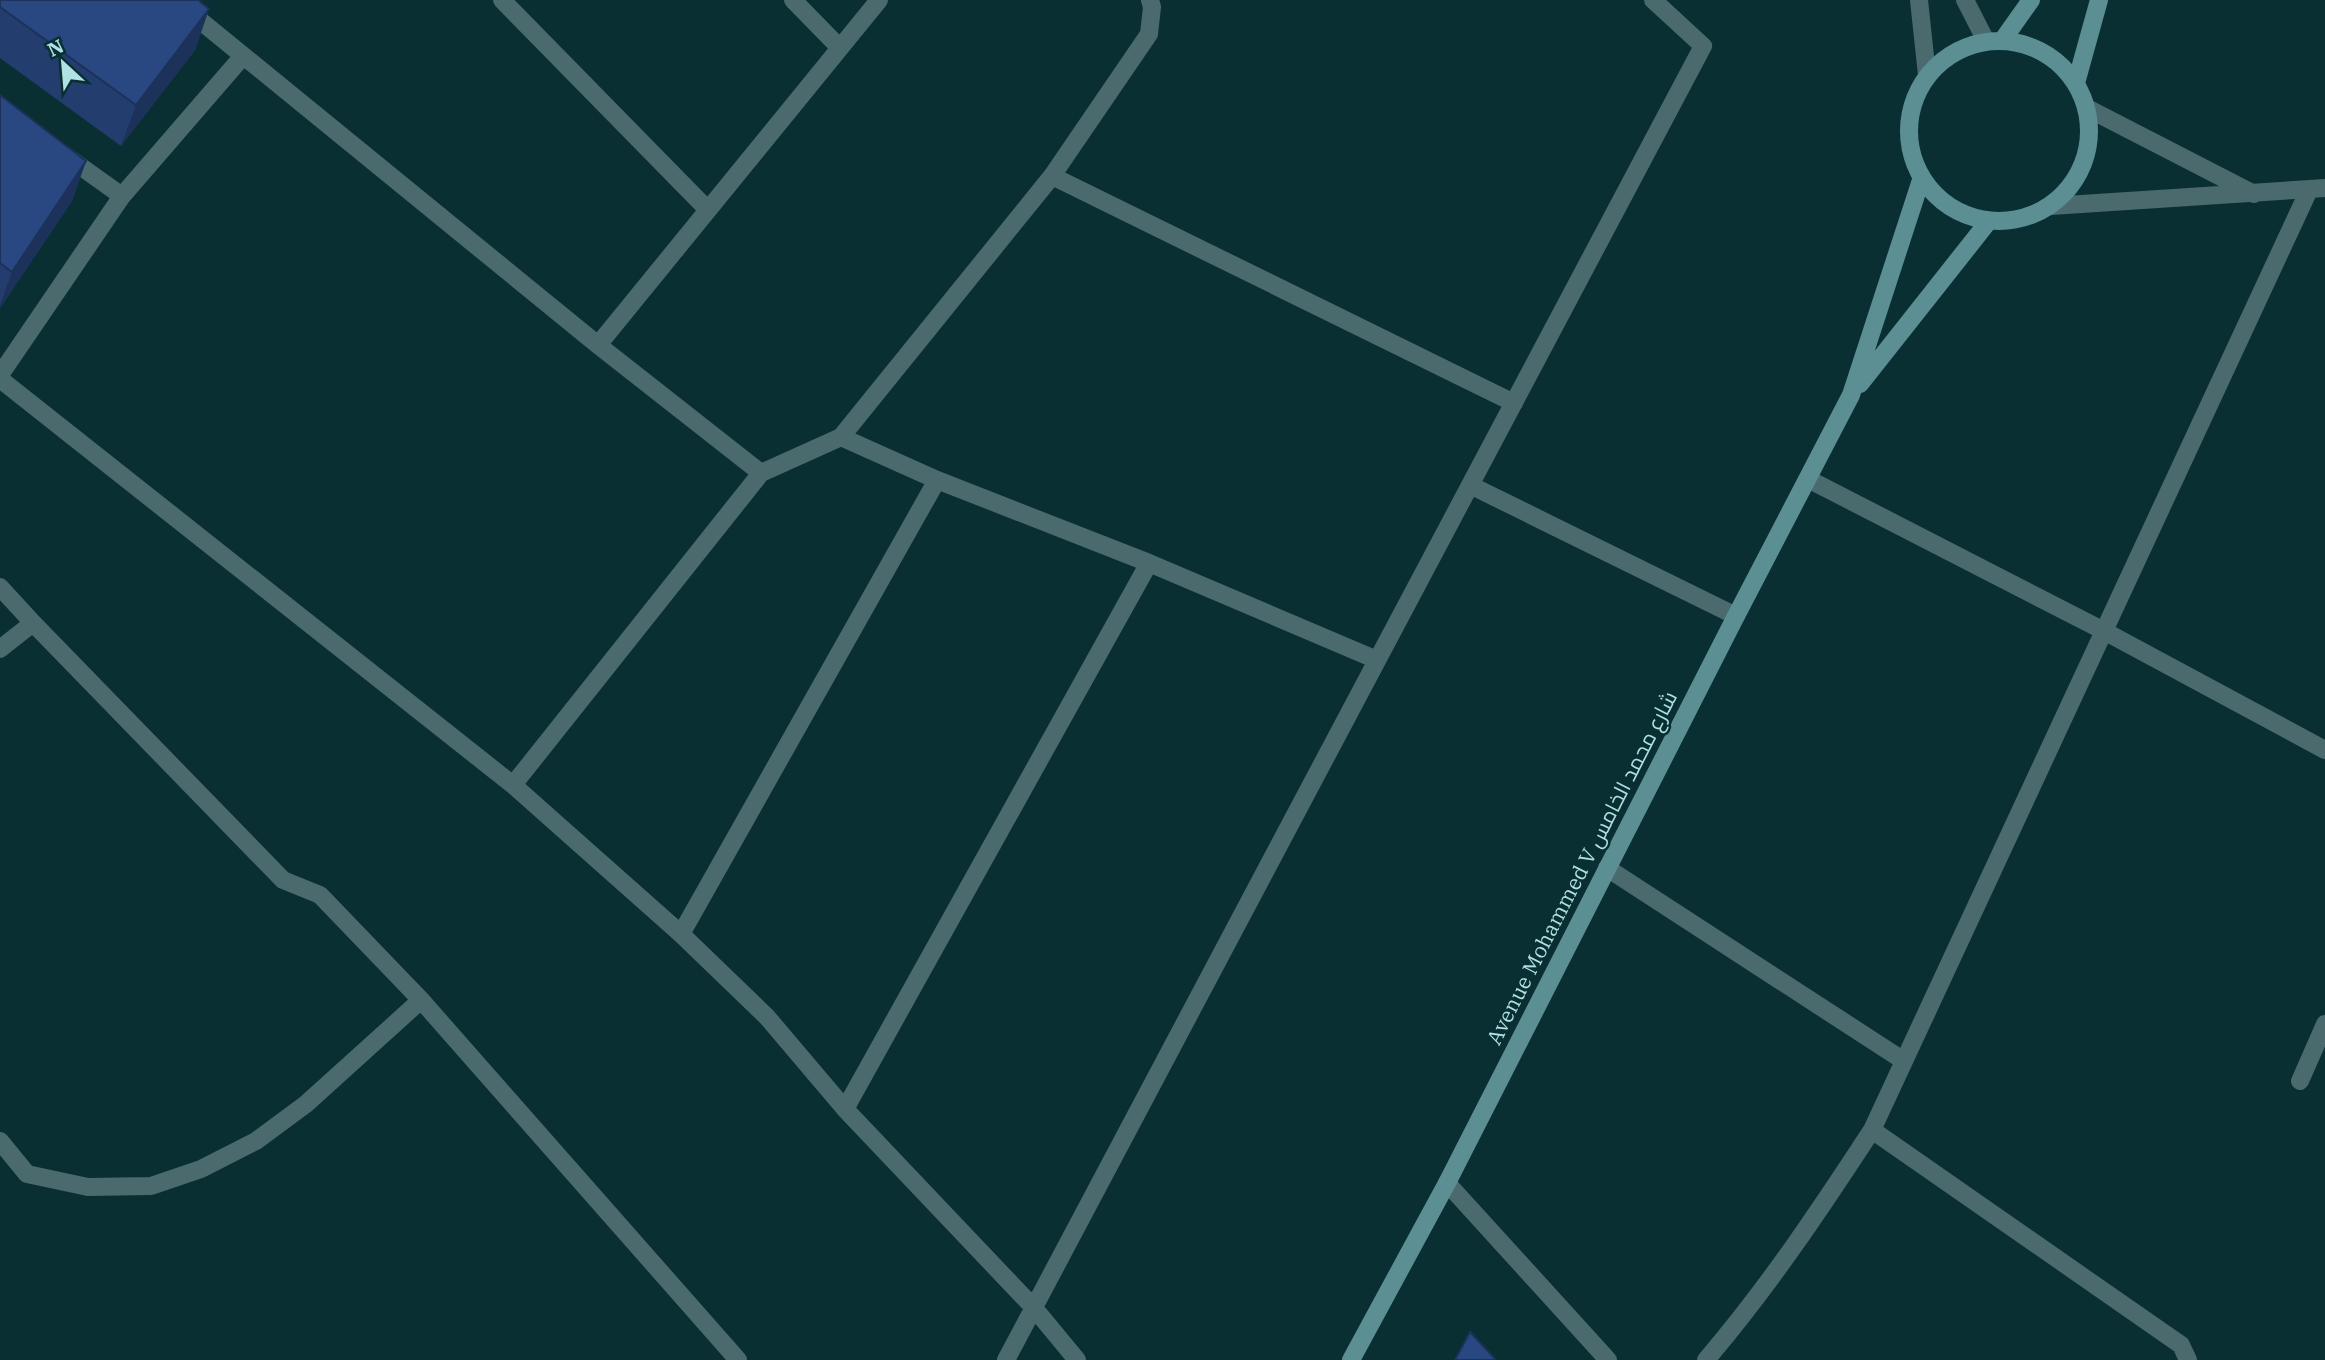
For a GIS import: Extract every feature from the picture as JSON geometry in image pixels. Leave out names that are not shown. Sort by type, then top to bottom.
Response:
[{"type":"main road","points":[[1994,41],[2031,0]]},
{"type":"main road","points":[[2076,83],[2099,0]]},
{"type":"main road","points":[[1994,41],[2031,46],[2057,61],[2076,83],[2087,108],[2090,136],[2084,163],[2071,187],[2051,206],[2021,219],[1988,222],[1950,208],[1921,180],[1910,154],[1908,126],[1913,99],[1927,75],[1954,53],[1994,41]]},
{"type":"main road","name":"Avenue Mohammed V شارع محمد الخامس","points":[[1351,1360],[1447,1183],[1851,395],[1921,180]]},
{"type":"main road","name":"Avenue Mohammed V شارع محمد الخامس","points":[[1851,395],[1988,222]]},
{"type":"street","points":[[175,0],[598,345],[761,473]]},
{"type":"street","points":[[502,0],[708,210]]},
{"type":"street","points":[[793,0],[840,48]]},
{"type":"street","points":[[598,345],[879,0]]},
{"type":"street","points":[[513,785],[761,473],[841,437],[1052,176],[1149,34],[1152,7],[1150,0]]},
{"type":"street","points":[[1006,1360],[1703,46],[1653,0]]},
{"type":"street","points":[[1919,0],[1927,75]]},
{"type":"street","points":[[1965,0],[1994,41]]},
{"type":"street","points":[[243,56],[122,197],[0,377],[513,785],[681,934],[767,1017],[845,1109],[1034,1308],[1077,1360]]},
{"type":"street","points":[[2087,108],[2254,194]]},
{"type":"street","points":[[56,150],[122,197]]},
{"type":"street","points":[[1052,176],[1514,403]]},
{"type":"street","points":[[2051,206],[2317,189]]},
{"type":"street","points":[[1706,1360],[1748,1311],[1804,1234],[1872,1130],[2104,631],[2317,189]]},
{"type":"street","points":[[841,437],[937,480],[1149,563],[1377,660]]},
{"type":"street","points":[[1808,479],[2104,631],[2325,750]]},
{"type":"street","points":[[681,934],[937,480]]},
{"type":"street","points":[[1470,485],[1736,616]]},
{"type":"street","points":[[845,1109],[1149,563]]},
{"type":"street","points":[[0,587],[283,880],[320,895],[421,1000],[738,1360]]},
{"type":"street","points":[[0,649],[33,624]]},
{"type":"street","points":[[1607,868],[1904,1061]]},
{"type":"street","points":[[0,1141],[27,1174],[88,1186],[151,1186],[201,1169],[256,1141],[306,1104],[421,1000]]},
{"type":"street","points":[[2300,1081],[2325,1024]]},
{"type":"street","points":[[1872,1130],[2181,1345],[2188,1360]]},
{"type":"street","points":[[1447,1183],[1608,1360]]},
{"type":"building","points":[[0,0],[198,0],[209,9],[136,105],[0,7]]},
{"type":"building","points":[[0,95],[86,161],[12,272],[0,263]]},
{"type":"building","points":[[1470,1332],[1496,1360],[1455,1360]]}]
